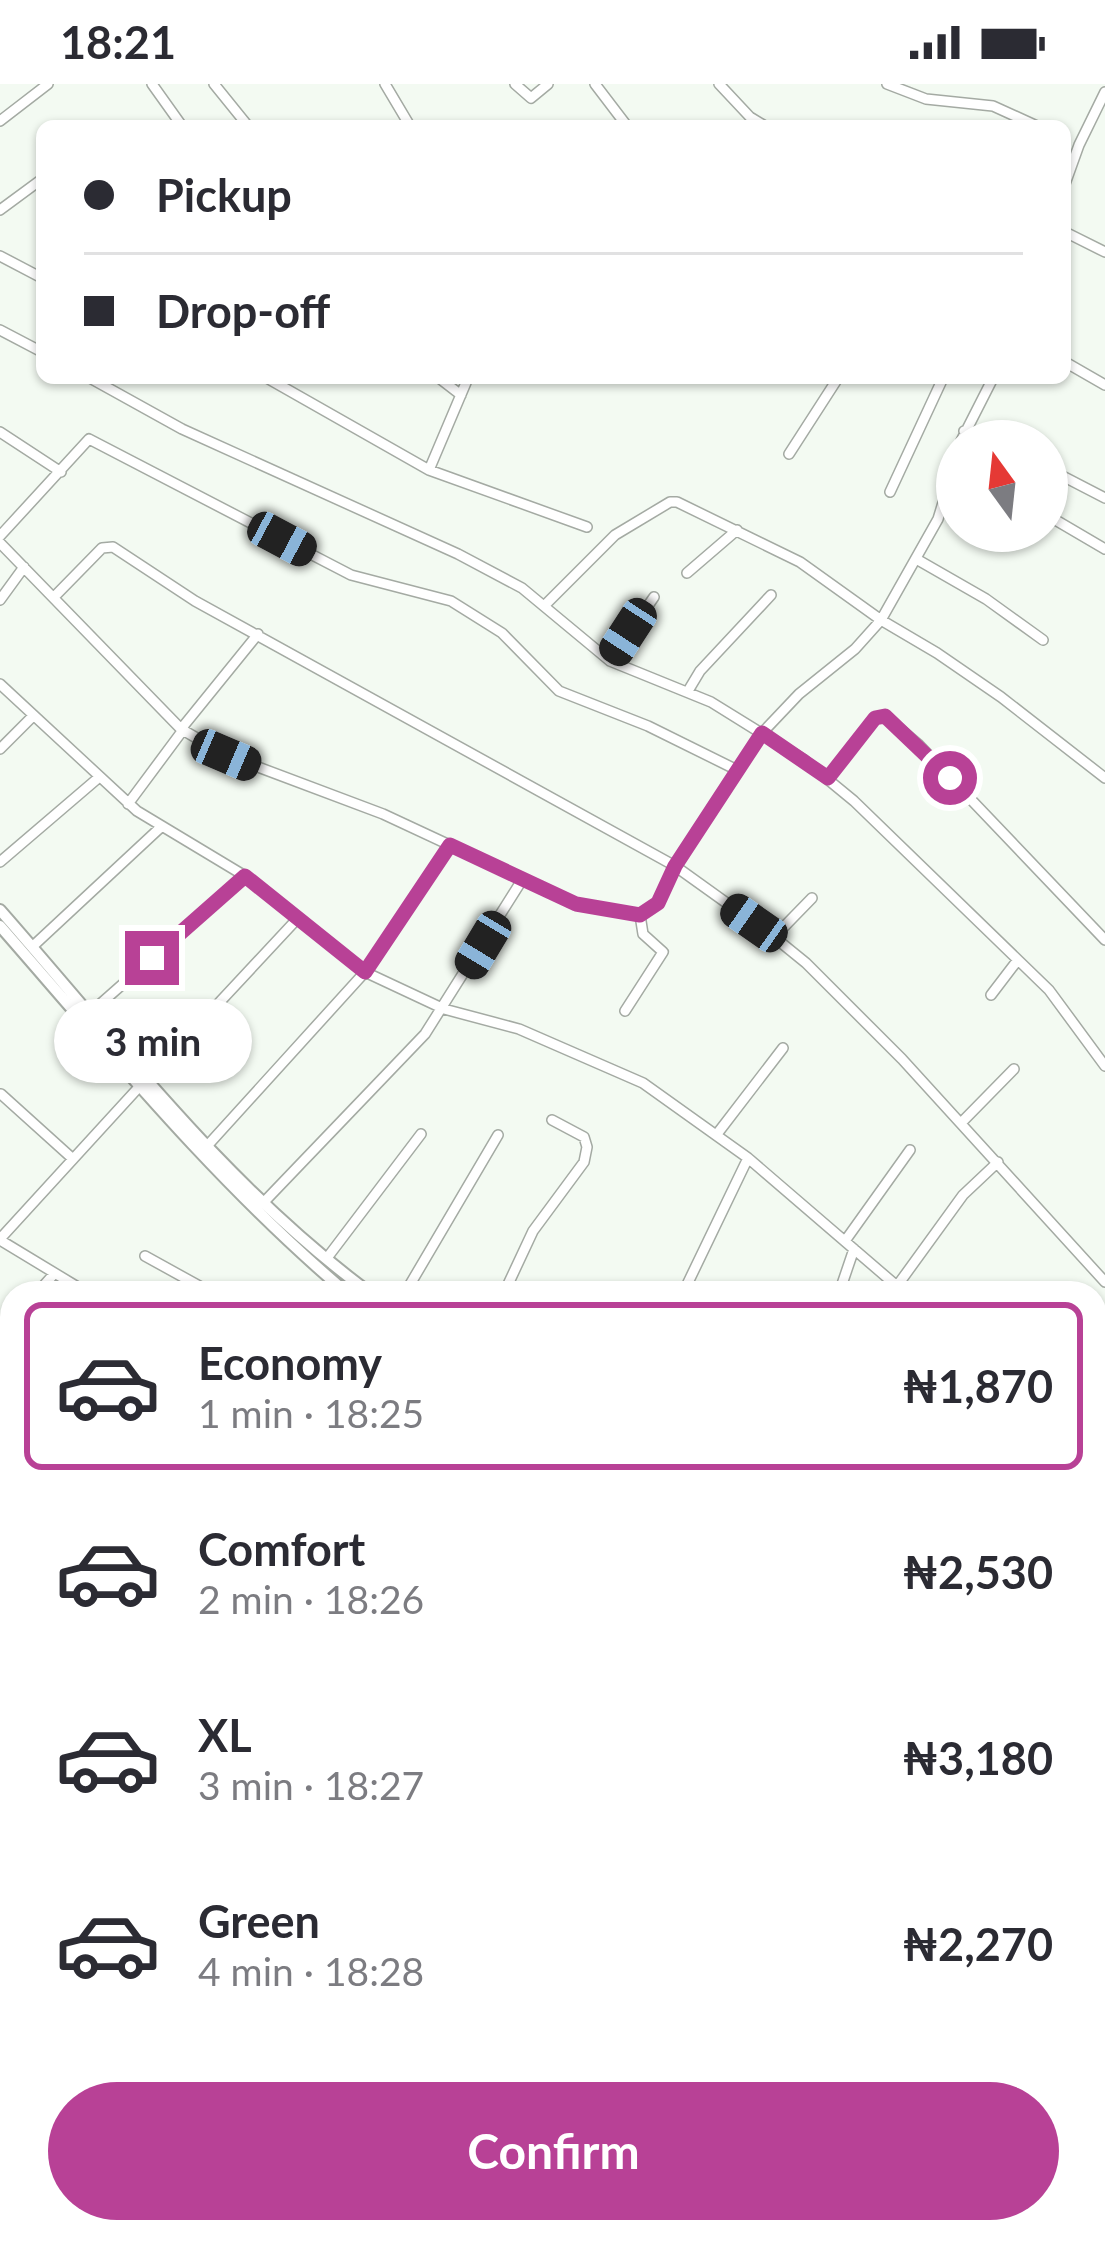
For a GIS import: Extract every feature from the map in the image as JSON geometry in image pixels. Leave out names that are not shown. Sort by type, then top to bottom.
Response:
[{"type":"main road","points":[[0,910],[90,1013],[143,1083],[265,1202],[355,1281]]},
{"type":"main road","points":[[0,926],[259,1213],[334,1281]]},
{"type":"street","points":[[2,113],[48,84]]},
{"type":"street","points":[[152,84],[178,120]]},
{"type":"street","points":[[214,84],[243,120]]},
{"type":"street","points":[[385,84],[406,120]]},
{"type":"street","points":[[515,84],[531,98],[548,84]]},
{"type":"street","points":[[719,84],[755,120]]},
{"type":"street","points":[[887,84],[926,99],[993,106],[1023,120]]},
{"type":"street","points":[[600,85],[623,120]]},
{"type":"street","points":[[1071,166],[1078,145],[1101,112],[1105,92]]},
{"type":"street","points":[[1071,142],[1078,145]]},
{"type":"street","points":[[0,210],[36,183]]},
{"type":"street","points":[[1071,235],[1105,252]]},
{"type":"street","points":[[0,256],[36,275]]},
{"type":"street","points":[[0,330],[36,349]]},
{"type":"street","points":[[1071,365],[1105,385]]},
{"type":"street","points":[[101,384],[182,429],[458,554],[545,605],[610,661],[688,691],[762,733],[828,778],[1049,990],[1105,1066]]},
{"type":"street","points":[[278,384],[429,470],[587,527]]},
{"type":"street","points":[[447,384],[461,395]]},
{"type":"street","points":[[429,470],[466,384]]},
{"type":"street","points":[[789,454],[834,384]]},
{"type":"street","points":[[890,491],[941,384]]},
{"type":"street","points":[[971,420],[990,384]]},
{"type":"street","points":[[0,432],[61,472]]},
{"type":"street","points":[[736,770],[648,726],[559,691],[502,633],[451,602],[351,575],[89,439],[0,540],[182,729],[226,755],[383,814],[576,904],[640,915],[658,903],[675,866],[762,733],[881,620],[936,523]]},
{"type":"street","points":[[1068,479],[1105,499]]},
{"type":"street","points":[[545,605],[615,535],[670,502],[800,562],[953,664],[1105,778]]},
{"type":"street","points":[[1068,527],[1105,549]]},
{"type":"street","points":[[687,573],[737,530]]},
{"type":"street","points":[[54,597],[108,545],[195,601],[675,866],[774,937],[854,1011],[1104,1281]]},
{"type":"street","points":[[918,560],[986,599],[1042,640]]},
{"type":"street","points":[[0,600],[24,567]]},
{"type":"street","points":[[688,691],[700,671],[771,595]]},
{"type":"street","points":[[610,661],[653,597]]},
{"type":"street","points":[[128,804],[258,634]]},
{"type":"street","points":[[0,684],[128,804],[245,876],[365,972],[444,1009],[519,1029],[643,1083],[748,1158],[892,1281]]},
{"type":"street","points":[[0,748],[33,716]]},
{"type":"street","points":[[828,778],[875,718],[885,716],[1105,940]]},
{"type":"street","points":[[0,862],[98,778]]},
{"type":"street","points":[[32,947],[162,826]]},
{"type":"street","points":[[208,1145],[365,972],[450,845]]},
{"type":"street","points":[[90,1013],[245,876]]},
{"type":"street","points":[[265,1202],[444,1009],[522,880]]},
{"type":"street","points":[[774,937],[812,898]]},
{"type":"street","points":[[625,1011],[663,952],[644,934],[640,915]]},
{"type":"street","points":[[67,1281],[0,1240],[298,918]]},
{"type":"street","points":[[991,995],[1017,962]]},
{"type":"street","points":[[717,1134],[783,1048]]},
{"type":"street","points":[[961,1124],[1014,1069]]},
{"type":"street","points":[[1,1094],[73,1159]]},
{"type":"street","points":[[510,1281],[533,1231],[584,1162],[584,1138],[552,1120]]},
{"type":"street","points":[[327,1258],[421,1134]]},
{"type":"street","points":[[412,1281],[498,1136]]},
{"type":"street","points":[[842,1281],[849,1245],[910,1150]]},
{"type":"street","points":[[689,1281],[748,1158]]},
{"type":"street","points":[[906,1281],[964,1195],[998,1162]]},
{"type":"street","points":[[145,1256],[189,1281]]},
{"type":"street","points":[[48,1281],[54,1274]]},
{"type":"route","points":[[152,958],[245,876],[365,972],[450,845],[576,904],[640,915],[658,903],[675,866],[762,733],[828,778],[875,718],[885,716],[950,778]]}]
